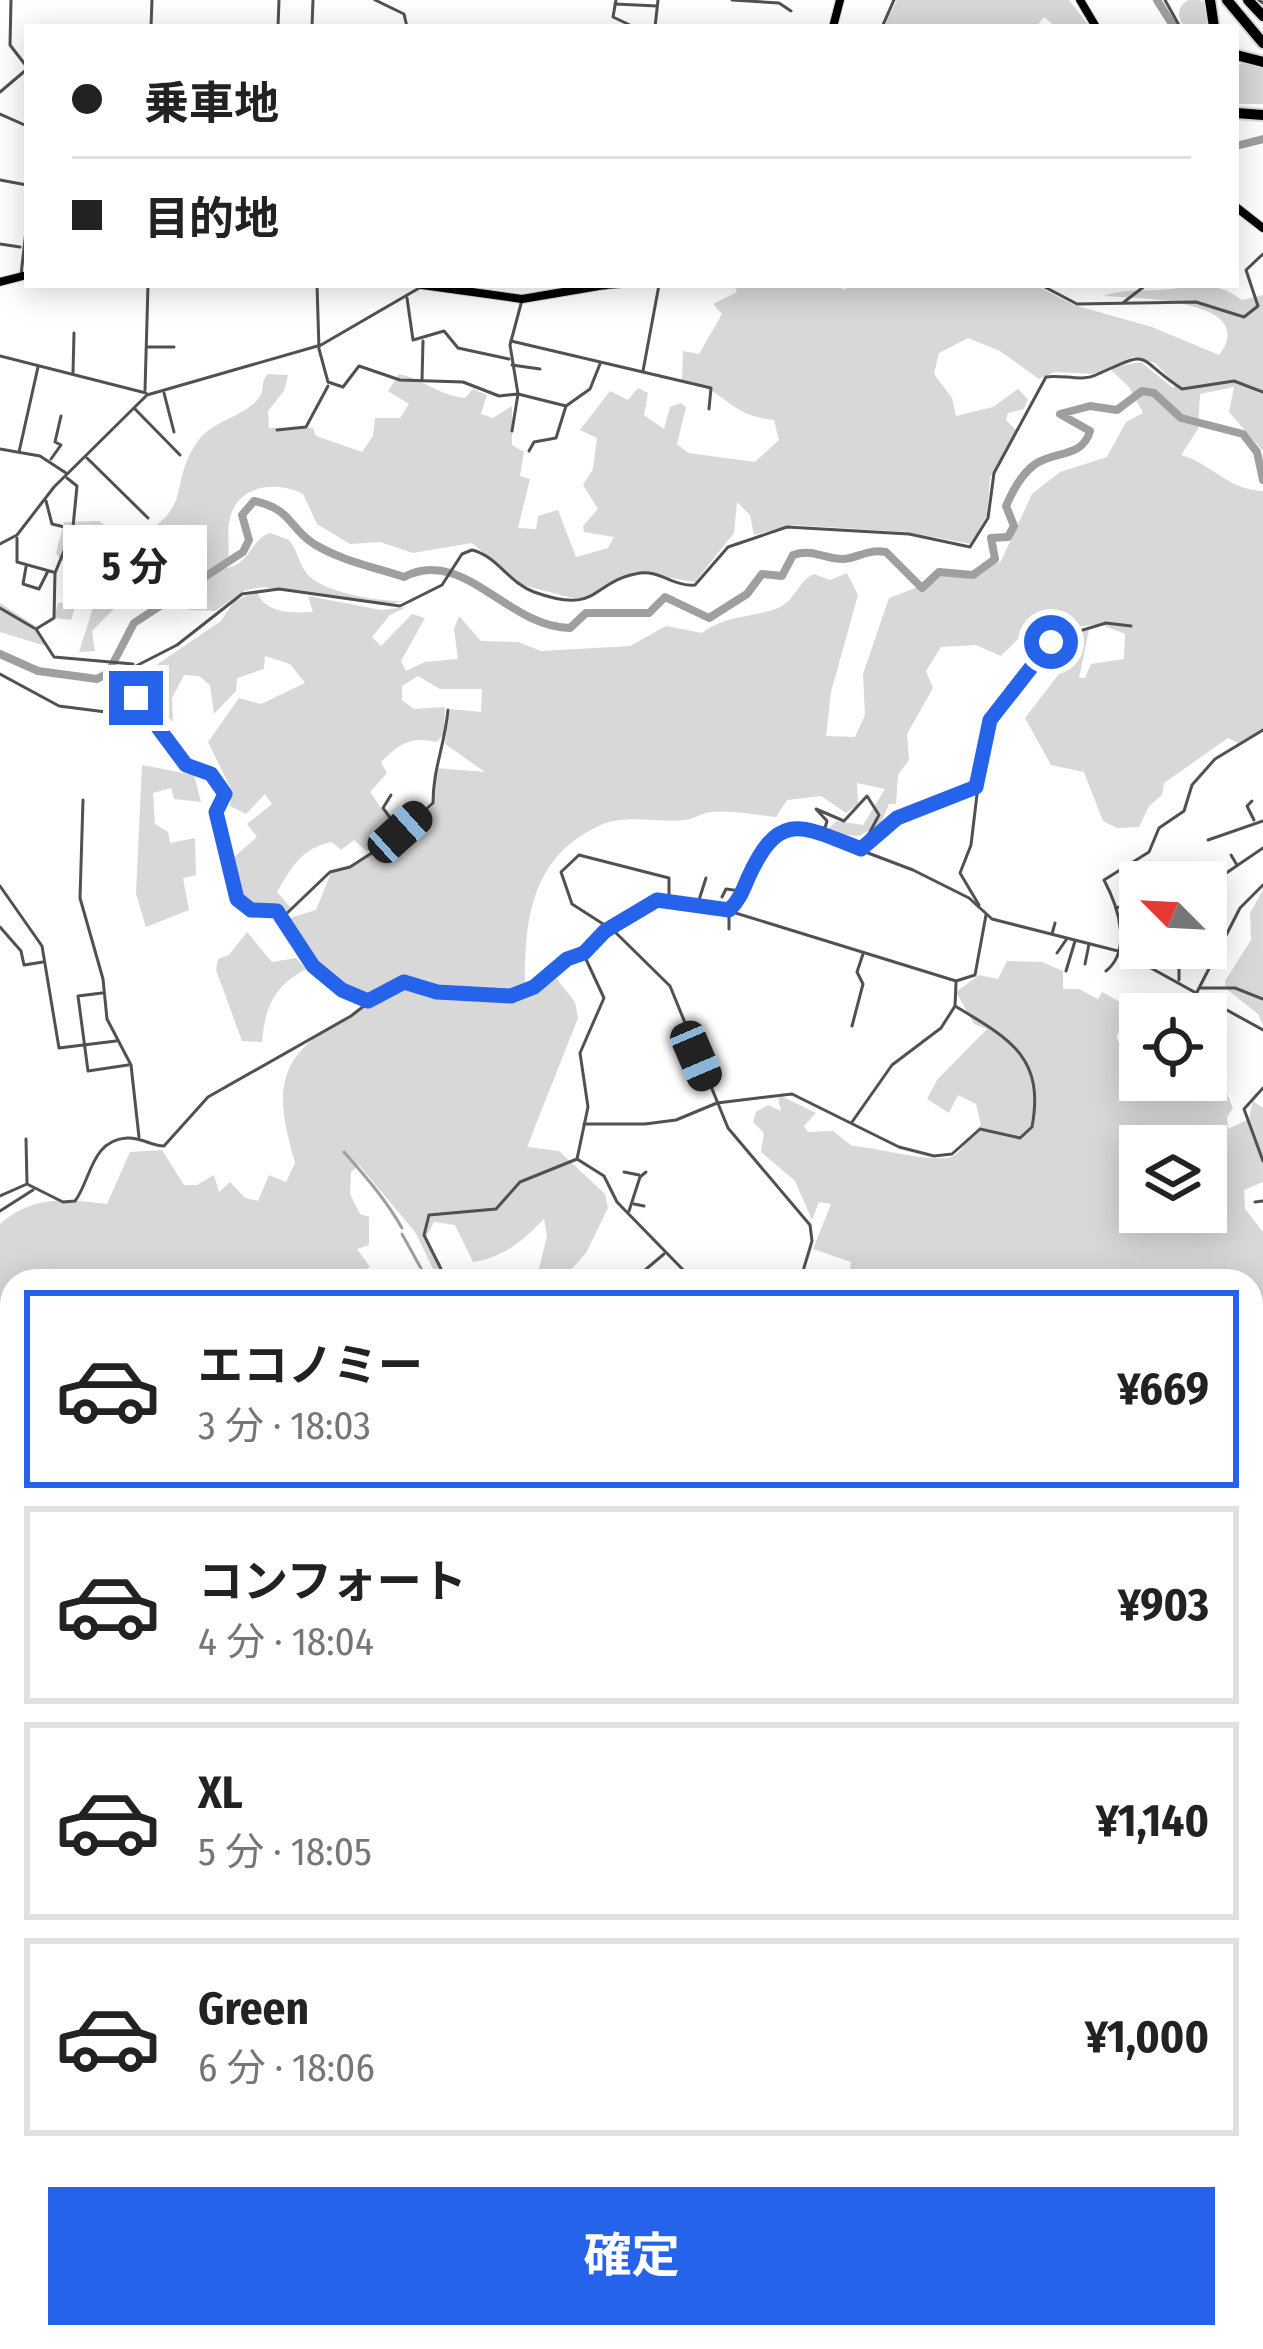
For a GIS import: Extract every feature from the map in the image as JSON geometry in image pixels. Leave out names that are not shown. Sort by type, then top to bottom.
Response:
[{"type":"highway","points":[[1231,0],[1263,32]]},
{"type":"highway","points":[[1231,0],[1263,43]]},
{"type":"highway","points":[[1248,0],[1263,16]]},
{"type":"main road","points":[[1239,209],[1263,228]]},
{"type":"main road","points":[[0,282],[24,276]]},
{"type":"main road","points":[[446,288],[522,298],[584,288]]},
{"type":"street","points":[[11,0],[10,45],[24,64]]},
{"type":"street","points":[[375,0],[401,12],[405,24]]},
{"type":"street","points":[[732,0],[771,2],[791,11]]},
{"type":"street","points":[[628,24],[613,17],[615,2],[658,3]]},
{"type":"street","points":[[0,92],[24,71]]},
{"type":"street","points":[[24,238],[24,276]]},
{"type":"street","points":[[0,244],[22,248]]},
{"type":"street","points":[[1047,288],[1077,304],[1196,302],[1244,317],[1258,305],[1246,270],[1263,254]]},
{"type":"street","points":[[0,544],[17,535],[146,393],[148,288]]},
{"type":"street","points":[[277,430],[308,425],[329,383],[317,288]]},
{"type":"street","points":[[0,356],[146,393],[163,391],[321,345],[419,288]]},
{"type":"street","points":[[642,373],[658,288]]},
{"type":"street","points":[[1123,304],[1142,288]]},
{"type":"street","points":[[407,297],[411,335],[422,340],[445,331],[458,347],[540,369]]},
{"type":"street","points":[[512,431],[518,394],[510,362],[511,341],[522,298]]},
{"type":"street","points":[[74,333],[74,374]]},
{"type":"street","points":[[422,340],[422,381]]},
{"type":"street","points":[[511,341],[711,388],[709,410]]},
{"type":"street","points":[[146,346],[174,347]]},
{"type":"street","points":[[0,674],[59,706],[97,713],[116,706],[136,666],[177,646],[230,600],[250,591],[278,589],[381,608],[415,602],[449,573],[463,553],[476,550],[519,586],[577,602],[639,573],[695,585],[720,552],[778,529],[909,534],[970,547],[988,518],[994,473],[1046,377],[1095,376],[1113,363],[1136,359],[1156,365],[1182,389],[1234,381],[1263,392]]},
{"type":"street","points":[[529,451],[534,442],[556,438],[566,406],[590,389],[600,364]]},
{"type":"street","points":[[19,452],[38,365]]},
{"type":"street","points":[[329,383],[343,387],[359,366],[422,381],[446,379],[499,396],[518,394],[566,406]]},
{"type":"street","points":[[146,371],[158,372]]},
{"type":"street","points":[[163,391],[173,432]]},
{"type":"street","points":[[134,407],[180,455]]},
{"type":"street","points":[[50,460],[61,445],[55,442],[61,416]]},
{"type":"street","points":[[0,449],[50,460],[77,486],[73,529],[55,573],[54,618],[36,629]]},
{"type":"street","points":[[86,457],[148,518]]},
{"type":"street","points":[[45,499],[52,524],[73,529]]},
{"type":"street","points":[[17,535],[17,562],[55,573]]},
{"type":"street","points":[[26,567],[23,584],[39,589],[48,569]]},
{"type":"street","points":[[0,608],[36,629],[54,657],[117,660],[136,666]]},
{"type":"street","points":[[1119,951],[986,915],[960,873],[971,845],[976,787],[990,720],[1053,639],[1106,623],[1131,626]]},
{"type":"street","points":[[136,666],[138,706],[171,739],[186,765],[211,774],[225,794],[216,812],[237,899],[251,910],[274,909],[313,966],[342,990],[368,1001]]},
{"type":"street","points":[[283,917],[330,872],[350,867],[433,803],[434,759],[442,748],[448,710]]},
{"type":"street","points":[[1119,926],[1107,877],[1149,852],[1159,828],[1184,811],[1192,784],[1215,759],[1263,730]]},
{"type":"street","points":[[862,846],[897,818],[976,787]]},
{"type":"street","points":[[391,795],[384,811],[400,832]]},
{"type":"street","points":[[729,929],[729,910],[767,839],[806,823],[825,828],[826,819],[817,809],[844,821],[867,796],[877,804],[879,815],[862,846]]},
{"type":"street","points":[[83,800],[80,898],[107,1018],[131,1065],[139,1139]]},
{"type":"street","points":[[1252,801],[1247,806],[1254,822]]},
{"type":"street","points":[[1208,839],[1263,821]]},
{"type":"street","points":[[790,828],[813,830],[862,846],[956,891],[980,908]]},
{"type":"street","points":[[1227,873],[1263,848]]},
{"type":"street","points":[[668,899],[671,881],[666,876],[580,854],[561,872],[572,904],[610,929],[674,991],[686,1034],[732,1135],[810,1225],[812,1241],[804,1269]]},
{"type":"street","points":[[1231,855],[1238,866]]},
{"type":"street","points":[[698,905],[706,878]]},
{"type":"street","points":[[1197,991],[1240,908],[1263,885]]},
{"type":"street","points":[[0,886],[42,946],[59,1048],[118,1040]]},
{"type":"street","points":[[722,897],[726,889],[742,891]]},
{"type":"street","points":[[26,1184],[62,1202],[75,1201],[93,1160],[119,1139],[164,1145],[208,1096],[404,982],[437,992],[511,996],[534,987],[652,902],[668,899],[729,910],[956,981],[975,975],[986,915]]},
{"type":"street","points":[[1114,908],[1119,907]]},
{"type":"street","points":[[1052,935],[1055,923]]},
{"type":"street","points":[[0,927],[21,951],[24,965],[45,962]]},
{"type":"street","points":[[1057,953],[1066,938]]},
{"type":"street","points":[[1066,971],[1076,940]]},
{"type":"street","points":[[1085,964],[1089,942]]},
{"type":"street","points":[[577,1159],[588,1096],[580,1053],[604,998],[584,953]]},
{"type":"street","points":[[852,1026],[863,984],[857,972],[863,954]]},
{"type":"street","points":[[1106,971],[1119,956]]},
{"type":"street","points":[[1154,969],[1263,1030]]},
{"type":"street","points":[[1179,969],[1179,982]]},
{"type":"street","points":[[850,1124],[892,1065],[941,1028],[955,1006],[956,981]]},
{"type":"street","points":[[1197,991],[1235,988],[1263,999]]},
{"type":"street","points":[[66,997],[103,992]]},
{"type":"street","points":[[78,996],[88,1071],[131,1065]]},
{"type":"street","points":[[584,1124],[670,1121],[717,1103],[792,1094],[899,1148],[944,1157],[980,1129],[1013,1140],[1029,1132],[1037,1081],[1033,1070],[1014,1047],[955,1006]]},
{"type":"street","points":[[1263,1088],[1244,1109],[1263,1161]]},
{"type":"street","points":[[26,1139],[26,1184]]},
{"type":"street","points":[[577,1159],[604,1176],[628,1212],[682,1269]]},
{"type":"street","points":[[441,1269],[424,1235],[429,1215],[496,1209],[520,1182],[577,1159]]},
{"type":"street","points":[[625,1172],[640,1177]]},
{"type":"street","points":[[628,1212],[646,1172]]},
{"type":"street","points":[[0,1196],[26,1184]]},
{"type":"street","points":[[0,1211],[35,1189]]},
{"type":"street","points":[[1256,1202],[1263,1201]]},
{"type":"street","points":[[632,1203],[644,1206]]},
{"type":"street","points":[[646,1269],[665,1253]]},
{"type":"shaded area","points":[[897,0],[1069,0],[1088,24],[1052,24],[1044,17],[1038,24],[885,24]]},
{"type":"shaded area","points":[[1188,0],[1200,0],[1208,8],[1206,24],[1180,20],[1180,8]]},
{"type":"shaded area","points":[[1244,61],[1263,68],[1263,104],[1239,104],[1239,65]]},
{"type":"shaded area","points":[[735,288],[1041,288],[1074,305],[1152,327],[1219,355],[1228,336],[1223,322],[1207,311],[1161,300],[1103,296],[1181,288],[1221,289],[1242,300],[1263,295],[1263,451],[1229,412],[1234,387],[1200,394],[1198,429],[1181,455],[1230,482],[1263,491],[1263,731],[1238,743],[1228,738],[1164,783],[1162,795],[1149,806],[1139,827],[1117,828],[1103,821],[1084,772],[1051,765],[1025,718],[1065,666],[1069,636],[1089,630],[1079,678],[1085,678],[1091,664],[1124,659],[1125,634],[1100,624],[1023,634],[1001,656],[976,645],[941,647],[926,671],[933,688],[907,734],[909,760],[898,775],[896,804],[889,804],[880,825],[858,836],[825,833],[836,821],[863,825],[885,789],[857,783],[858,804],[846,813],[821,796],[787,800],[776,817],[719,812],[685,820],[623,820],[603,824],[578,838],[559,854],[536,894],[525,968],[525,995],[556,978],[575,1002],[578,1018],[527,1147],[559,1151],[605,1194],[608,1208],[586,1253],[572,1269],[539,1269],[547,1236],[544,1219],[512,1247],[473,1262],[455,1225],[434,1222],[425,1239],[441,1264],[440,1269],[433,1269],[415,1232],[359,1165],[351,1172],[350,1194],[360,1214],[369,1217],[369,1245],[357,1249],[370,1267],[366,1269],[0,1269],[0,1224],[38,1204],[64,1200],[107,1204],[130,1152],[162,1150],[184,1185],[197,1185],[214,1175],[219,1192],[230,1182],[245,1198],[258,1201],[269,1175],[286,1182],[295,1163],[283,1103],[289,1070],[312,1040],[370,1001],[319,968],[301,945],[290,918],[316,910],[331,873],[372,854],[432,807],[436,768],[485,772],[445,744],[450,709],[481,712],[482,689],[440,689],[418,676],[402,686],[402,700],[414,709],[445,707],[444,734],[437,742],[406,743],[381,762],[387,773],[370,792],[398,832],[367,851],[354,840],[341,850],[332,842],[312,849],[277,892],[291,908],[282,914],[275,907],[253,908],[236,893],[233,858],[257,837],[247,824],[272,804],[265,794],[246,814],[230,806],[232,791],[208,742],[239,698],[261,704],[305,683],[290,664],[265,656],[264,669],[237,678],[236,691],[214,714],[210,685],[199,676],[184,675],[172,698],[173,722],[149,699],[146,672],[221,621],[234,601],[257,591],[266,604],[288,612],[313,612],[308,596],[381,610],[407,607],[390,615],[372,637],[381,646],[412,614],[425,618],[401,661],[406,671],[425,662],[458,659],[454,629],[459,616],[481,641],[518,642],[541,651],[630,646],[666,626],[702,633],[720,623],[778,608],[814,574],[830,580],[847,573],[858,595],[831,692],[826,736],[855,737],[865,715],[863,674],[889,598],[936,580],[947,569],[976,573],[1001,561],[1032,494],[1060,472],[1107,457],[1126,422],[1143,413],[1129,387],[1109,368],[1141,362],[1173,388],[1176,385],[1155,363],[1133,357],[1094,374],[1055,372],[1039,379],[1000,351],[968,338],[939,353],[934,374],[952,398],[956,416],[993,407],[1018,389],[1028,399],[1024,409],[1008,413],[1006,420],[1017,431],[990,478],[987,515],[971,544],[906,532],[793,525],[754,535],[750,515],[737,502],[734,533],[695,582],[635,572],[580,600],[522,585],[472,543],[413,553],[380,542],[350,544],[317,524],[303,494],[271,487],[250,492],[234,507],[227,568],[270,533],[289,540],[315,581],[368,598],[407,601],[381,605],[263,587],[246,590],[215,611],[189,610],[178,587],[167,585],[145,601],[134,597],[121,602],[92,631],[95,651],[79,652],[98,592],[82,586],[71,620],[54,618],[58,603],[65,602],[68,578],[89,563],[61,561],[56,553],[64,522],[99,521],[114,533],[98,551],[110,567],[139,560],[136,537],[167,516],[198,441],[252,405],[268,374],[288,375],[284,391],[268,411],[269,428],[313,428],[316,436],[362,452],[373,436],[375,418],[400,418],[409,404],[388,391],[399,374],[456,397],[465,398],[473,389],[487,395],[481,414],[493,418],[512,406],[512,445],[524,452],[520,476],[530,479],[518,528],[536,529],[538,516],[558,510],[576,557],[608,548],[614,537],[584,532],[583,526],[598,509],[583,485],[593,469],[597,438],[580,430],[610,391],[628,400],[638,388],[648,393],[644,415],[664,429],[670,407],[681,403],[686,407],[677,444],[688,453],[755,462],[779,440],[774,420],[746,413],[710,390],[682,380],[683,351],[699,354],[722,314],[713,304],[737,292]]},
{"type":"shaded area","points":[[0,603],[37,627],[46,646],[0,632]]},
{"type":"shaded area","points":[[142,765],[194,775],[201,802],[174,799],[171,788],[153,793],[155,824],[168,832],[170,843],[195,838],[196,875],[183,878],[189,910],[146,927],[136,894]]},
{"type":"shaded area","points":[[1263,890],[1263,1025],[1258,1014],[1225,988],[1225,981],[1251,940],[1250,913]]},
{"type":"shaded area","points":[[247,932],[272,962],[296,958],[306,969],[273,999],[262,1042],[242,1041],[216,970],[218,959],[229,955]]},
{"type":"shaded area","points":[[1007,961],[1042,962],[1063,971],[1063,989],[1079,989],[1098,999],[1102,992],[1119,1001],[1119,1101],[1227,1101],[1227,1094],[1233,1108],[1227,1117],[1228,1129],[1249,1119],[1253,1101],[1263,1108],[1263,1182],[1244,1190],[1245,1209],[1263,1232],[1263,1269],[850,1269],[851,1262],[813,1249],[831,1204],[819,1202],[812,1220],[795,1181],[761,1152],[764,1133],[753,1122],[756,1112],[768,1105],[781,1111],[778,1098],[783,1097],[816,1113],[804,1126],[808,1132],[833,1131],[852,1146],[905,1155],[955,1155],[981,1125],[976,1104],[958,1095],[949,1113],[927,1099],[937,1080],[987,1029],[974,1024],[956,992],[979,975],[998,979]]},
{"type":"waterway","points":[[1157,0],[1172,24]]},
{"type":"waterway","points":[[1239,145],[1263,139]]},
{"type":"waterway","points":[[0,654],[38,671],[97,679],[108,673],[134,623],[243,552],[249,540],[242,515],[254,501],[276,509],[306,538],[336,555],[404,577],[425,570],[446,572],[526,615],[570,628],[586,613],[649,613],[665,597],[709,618],[747,594],[762,574],[782,576],[793,555],[800,553],[844,559],[886,552],[922,588],[939,572],[973,575],[995,559],[991,538],[1008,537],[1014,526],[1006,506],[1025,473],[1086,440],[1090,431],[1060,414],[1090,406],[1117,410],[1142,391],[1154,393],[1181,418],[1243,434],[1257,452],[1263,480]]},
{"type":"waterway","points":[[344,1152],[402,1228]]},
{"type":"waterway","points":[[402,1234],[421,1269]]},
{"type":"route","points":[[136,698],[186,765],[211,774],[225,794],[216,812],[237,899],[251,910],[277,911],[323,975],[368,1001],[404,982],[437,992],[505,997],[534,987],[567,959],[584,953],[605,931],[657,900],[729,910],[738,901],[765,843],[779,831],[808,829],[861,849],[897,818],[976,787],[990,720],[1051,642]]}]
